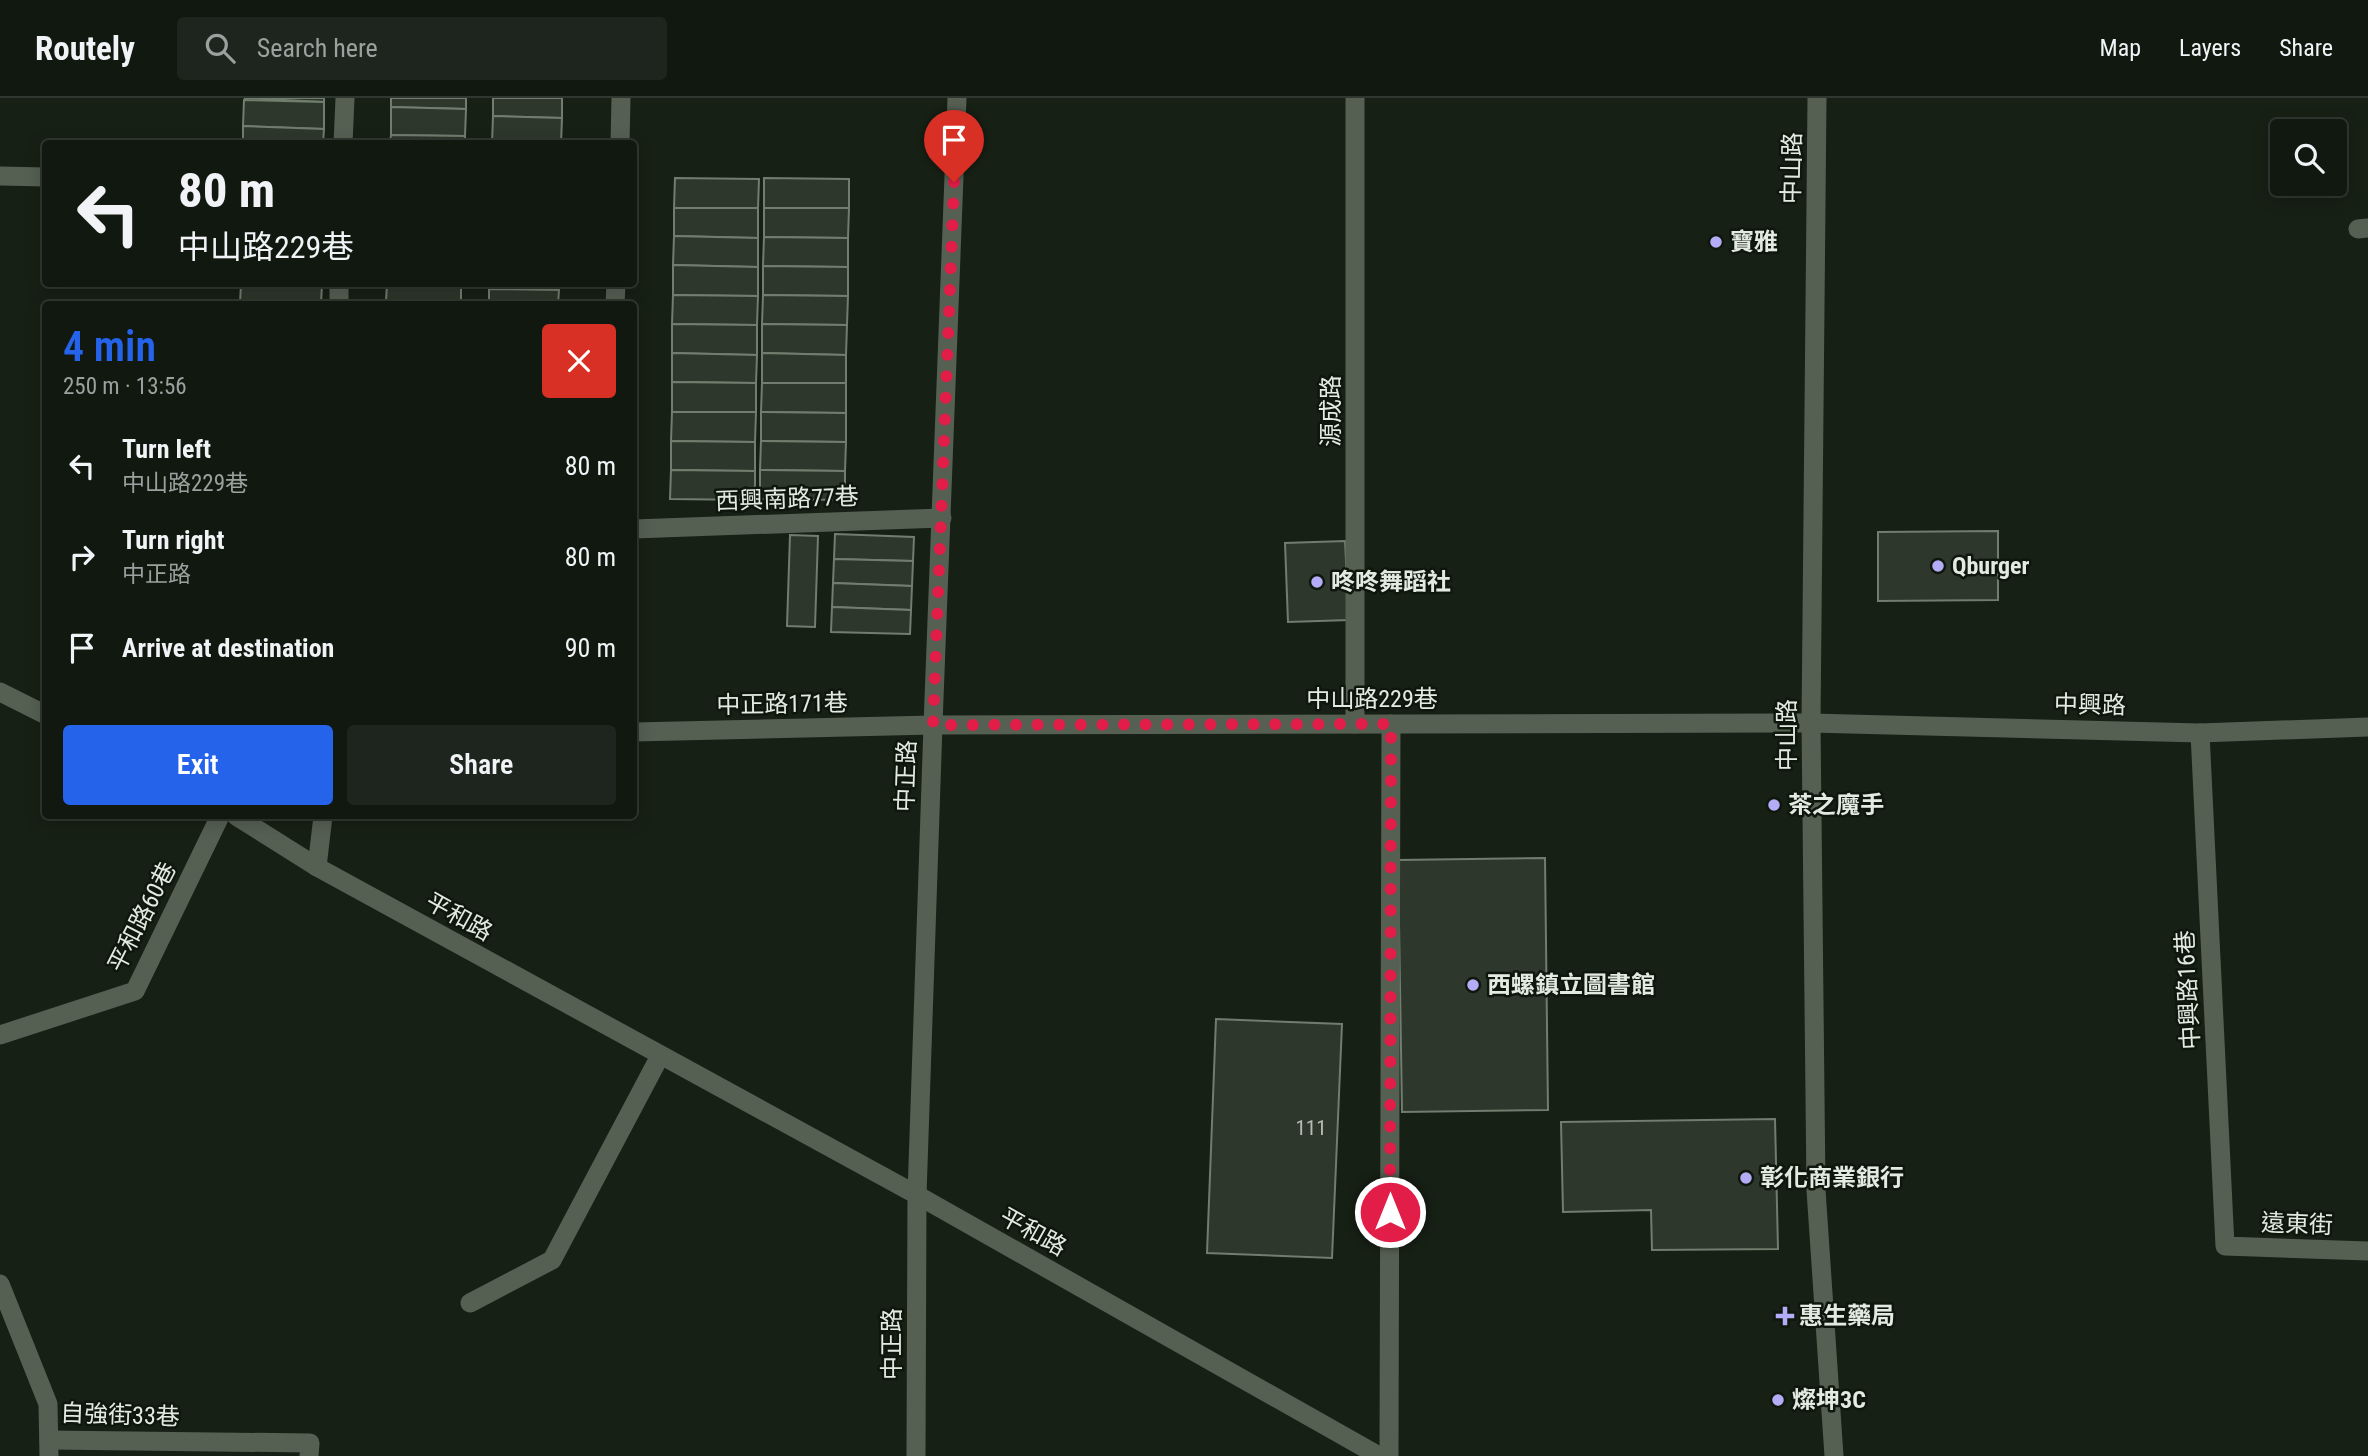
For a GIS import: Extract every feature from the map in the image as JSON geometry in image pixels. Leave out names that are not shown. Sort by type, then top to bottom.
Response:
[{"type":"street","points":[[343,140],[345,98]]},
{"type":"street","points":[[620,140],[621,98]]},
{"type":"street","name":"中正路","points":[[916,1456],[917,1195],[957,98]]},
{"type":"street","name":"源成路","points":[[1355,98],[1356,724]]},
{"type":"street","name":"中山路","points":[[1817,98],[1811,723],[1816,1190],[1834,1456]]},
{"type":"street","points":[[0,176],[42,177]]},
{"type":"street","name":"西興南路77巷","points":[[637,529],[942,518]]},
{"type":"street","points":[[0,692],[42,714]]},
{"type":"street","name":"中山路229巷","points":[[933,725],[1811,723]]},
{"type":"street","name":"中興路","points":[[1811,723],[2200,733],[2368,727]]},
{"type":"street","points":[[1389,1456],[1391,724]]},
{"type":"street","name":"中正路171巷","points":[[637,732],[933,725]]},
{"type":"street","name":"中興路16巷","points":[[2200,733],[2225,1246]]},
{"type":"street","name":"平和路60巷","points":[[0,1035],[135,991],[219,819]]},
{"type":"street","name":"平和路","points":[[241,819],[317,867],[917,1195],[1379,1456]]},
{"type":"street","points":[[317,867],[323,819]]},
{"type":"street","points":[[470,1303],[552,1260],[660,1056]]},
{"type":"street","name":"遠東街","points":[[2225,1246],[2368,1251]]},
{"type":"street","name":"自強街33巷","points":[[0,1284],[48,1404],[49,1448],[309,1450]]},
{"type":"building","points":[[244,98],[324,98],[324,102]]},
{"type":"building","points":[[391,98],[466,98],[466,109],[391,107]]},
{"type":"building","points":[[493,98],[562,98],[562,118],[493,116]]},
{"type":"building","points":[[244,100],[324,102],[324,129],[243,126]]},
{"type":"building","points":[[391,107],[466,109],[465,136],[391,135]]},
{"type":"building","points":[[493,116],[562,118],[561,140],[492,140]]},
{"type":"building","points":[[243,126],[324,129],[323,140],[243,140]]},
{"type":"building","points":[[391,135],[465,136],[465,140],[390,140]]},
{"type":"building","points":[[675,178],[759,179],[758,208],[674,208]]},
{"type":"building","points":[[764,178],[849,179],[849,208],[764,208]]},
{"type":"building","points":[[674,208],[758,208],[758,238],[674,236]]},
{"type":"building","points":[[764,208],[849,208],[848,238],[764,237]]},
{"type":"building","points":[[674,236],[758,238],[758,267],[673,265]]},
{"type":"building","points":[[764,237],[848,238],[848,267],[763,266]]},
{"type":"building","points":[[673,265],[758,267],[758,296],[673,295]]},
{"type":"building","points":[[763,266],[848,267],[848,296],[763,295]]},
{"type":"building","points":[[241,287],[322,287],[321,301],[240,301]]},
{"type":"building","points":[[387,287],[461,287],[461,301],[386,301]]},
{"type":"building","points":[[489,287],[559,287],[559,290]]},
{"type":"building","points":[[489,289],[559,290],[558,301],[489,301]]},
{"type":"building","points":[[673,295],[758,296],[757,325],[672,324]]},
{"type":"building","points":[[763,295],[848,296],[847,325],[762,324]]},
{"type":"building","points":[[672,324],[757,325],[757,355],[672,353]]},
{"type":"building","points":[[762,324],[847,325],[846,355],[762,353]]},
{"type":"building","points":[[672,353],[757,355],[756,383],[672,382]]},
{"type":"building","points":[[762,353],[846,355],[846,383],[762,383]]},
{"type":"building","points":[[672,382],[756,383],[756,412],[672,412]]},
{"type":"building","points":[[762,383],[846,383],[846,413],[761,412]]},
{"type":"building","points":[[672,412],[756,412],[755,442],[671,441]]},
{"type":"building","points":[[761,412],[846,413],[846,442],[761,441]]},
{"type":"building","points":[[671,441],[755,442],[755,471],[671,470]]},
{"type":"building","points":[[761,441],[846,442],[845,471],[760,470]]},
{"type":"building","points":[[671,470],[755,471],[755,500],[670,499]]},
{"type":"building","points":[[760,470],[845,471],[845,500],[760,499]]},
{"type":"building","name":"Qburger","points":[[1998,531],[1998,600],[1878,601],[1878,532]]},
{"type":"building","points":[[835,534],[914,537],[913,561],[834,559]]},
{"type":"building","points":[[790,535],[818,536],[815,627],[787,626]]},
{"type":"building","name":"咚咚舞蹈社","points":[[1345,541],[1349,620],[1288,622],[1285,543]]},
{"type":"building","points":[[834,559],[913,561],[912,586],[833,583]]},
{"type":"building","points":[[833,583],[912,586],[911,610],[832,607]]},
{"type":"building","points":[[832,607],[911,610],[910,634],[831,632]]},
{"type":"building","name":"西螺鎮立圖書館","points":[[1545,858],[1548,1110],[1402,1112],[1398,860]]},
{"type":"building","points":[[1216,1019],[1342,1024],[1332,1258],[1207,1253]]},
{"type":"building","points":[[1775,1119],[1778,1249],[1652,1250],[1651,1210],[1563,1212],[1561,1122]]},
{"type":"place","name":"寶雅","points":[[1716,242]]},
{"type":"place","name":"Qburger","points":[[1938,566]]},
{"type":"place","name":"咚咚舞蹈社","points":[[1317,582]]},
{"type":"place","name":"茶之魔手","points":[[1774,805]]},
{"type":"place","name":"西螺鎮立圖書館","points":[[1473,985]]},
{"type":"place","name":"彰化商業銀行","points":[[1746,1178]]},
{"type":"place","name":"惠生藥局","points":[[1785,1316]]},
{"type":"place","name":"燦坤3C","points":[[1778,1400]]},
{"type":"route","points":[[954,182],[933,725],[1391,724],[1390,1212]]}]
